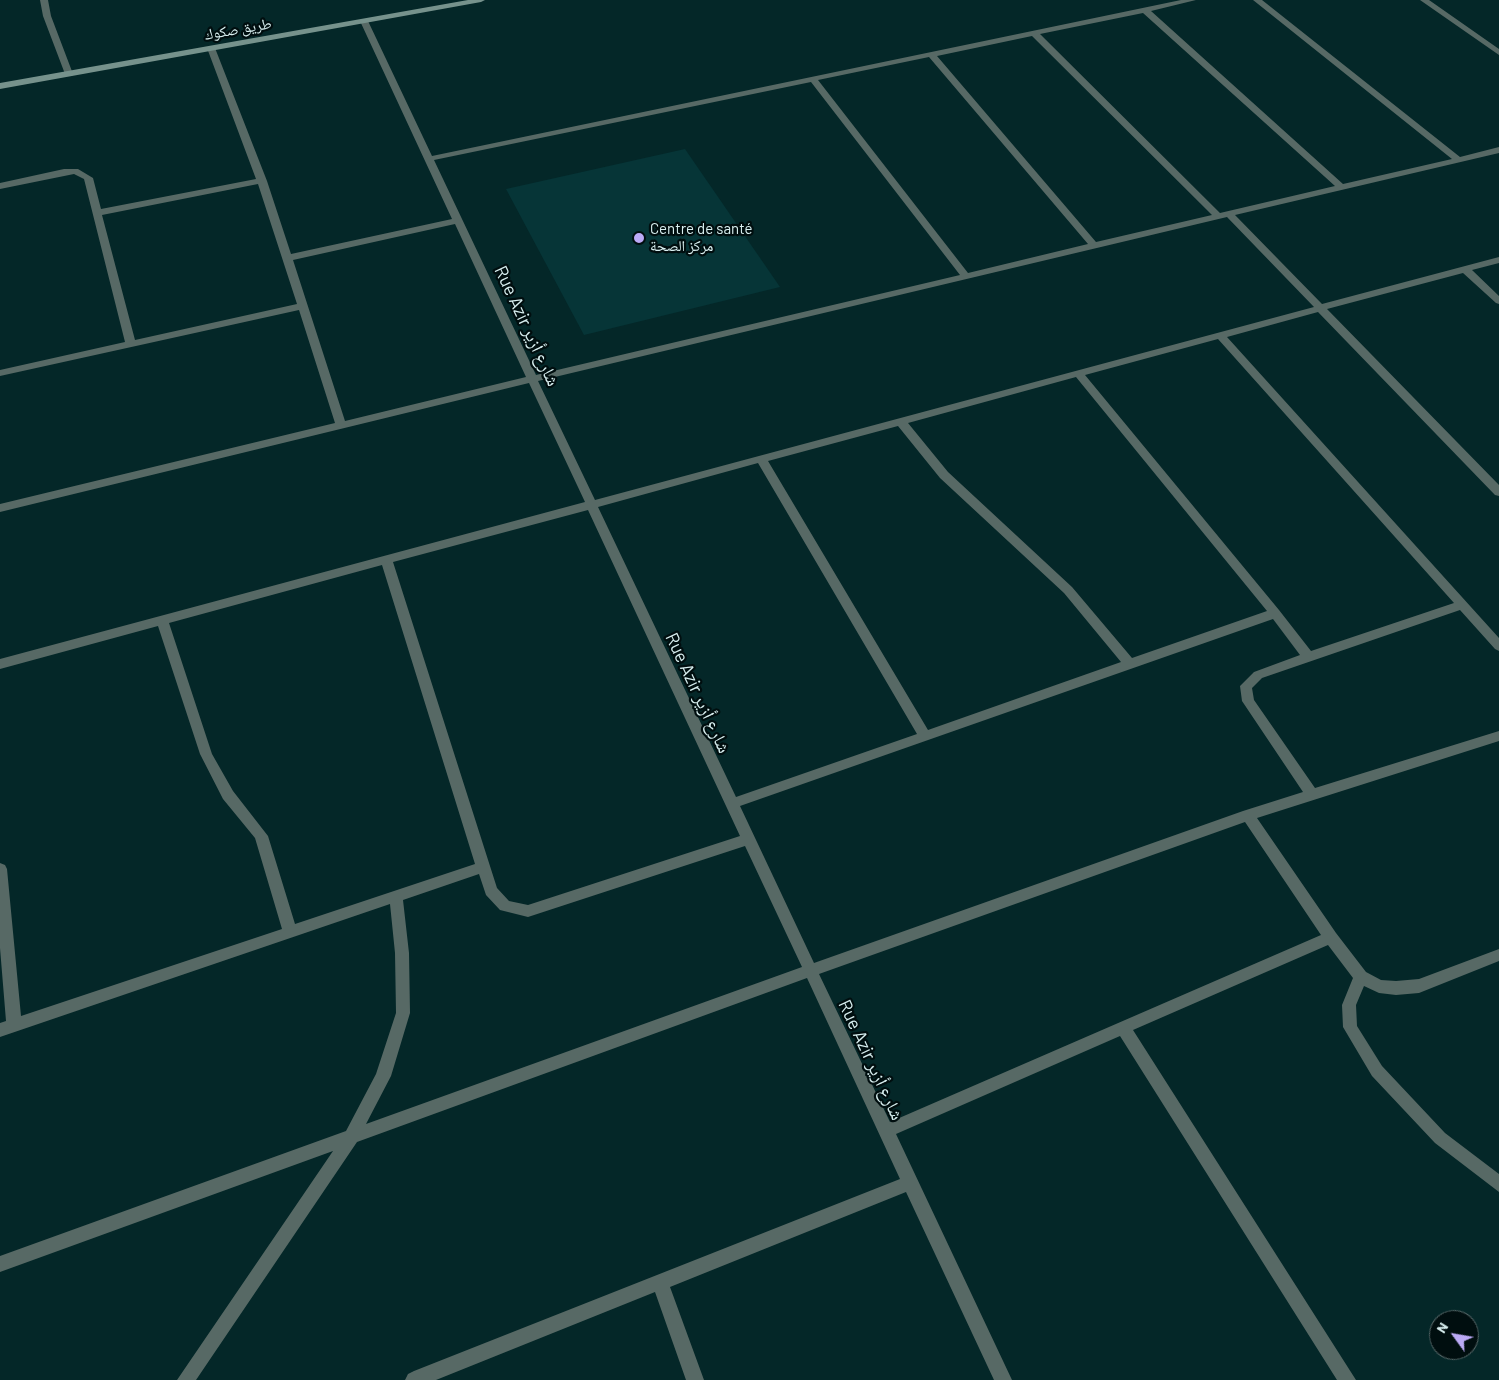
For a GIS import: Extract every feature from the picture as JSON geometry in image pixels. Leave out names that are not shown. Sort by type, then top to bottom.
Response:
[{"type":"street","points":[[44,0],[47,16],[69,74]]},
{"type":"street","name":"طريق صكوك","points":[[0,86],[481,0]]},
{"type":"street","points":[[428,159],[1192,0]]},
{"type":"street","points":[[1257,0],[1459,160]]},
{"type":"street","points":[[1424,0],[1499,53]]},
{"type":"street","points":[[1145,10],[1342,188]]},
{"type":"street","name":"Rue Azir شارع أزير","points":[[364,21],[809,971],[1003,1380]]},
{"type":"street","points":[[1034,33],[1218,216]]},
{"type":"street","points":[[211,48],[262,181],[341,425]]},
{"type":"street","points":[[931,54],[1094,246]]},
{"type":"street","points":[[813,79],[966,276]]},
{"type":"street","points":[[0,508],[532,379],[1499,150]]},
{"type":"street","points":[[0,186],[75,171],[88,178],[131,344]]},
{"type":"street","points":[[97,213],[262,181]]},
{"type":"street","points":[[1229,214],[1499,492]]},
{"type":"street","points":[[287,258],[458,221]]},
{"type":"street","points":[[0,664],[1499,260]]},
{"type":"street","points":[[1465,269],[1499,301]]},
{"type":"street","points":[[0,373],[303,306]]},
{"type":"street","points":[[1220,335],[1499,646]]},
{"type":"street","points":[[1078,373],[1275,613],[1308,657]]},
{"type":"street","points":[[900,421],[944,474],[1068,590],[1129,664]]},
{"type":"street","points":[[761,459],[925,736]]},
{"type":"street","points":[[386,560],[483,868],[491,891],[505,906],[528,911],[748,839]]},
{"type":"street","points":[[1312,794],[1248,701],[1246,686],[1258,675],[1462,605]]},
{"type":"street","points":[[731,804],[1275,613]]},
{"type":"street","points":[[162,621],[206,754],[228,796],[261,836],[290,931]]},
{"type":"street","points":[[0,1264],[809,971],[1248,815],[1499,736]]},
{"type":"street","points":[[1248,815],[1331,937],[1361,977],[1379,986],[1396,988],[1419,986],[1499,955]]},
{"type":"street","points":[[0,1030],[290,931],[483,868]]},
{"type":"street","points":[[0,870],[14,1025]]},
{"type":"street","points":[[186,1380],[352,1136],[383,1076],[403,1013],[402,952],[396,896]]},
{"type":"street","points":[[886,1131],[1331,937]]},
{"type":"street","points":[[1361,977],[1349,1005],[1350,1027],[1377,1072],[1440,1138],[1499,1184]]},
{"type":"street","points":[[1123,1027],[1347,1380]]},
{"type":"street","points":[[414,1380],[910,1183]]},
{"type":"street","points":[[660,1282],[695,1380]]},
{"type":"shaded area","name":"Centre de santé مركز الصحة","points":[[685,149],[780,287],[584,335],[506,189]]},
{"type":"place","name":"Centre de santé مركز الصحة","points":[[639,238]]}]
